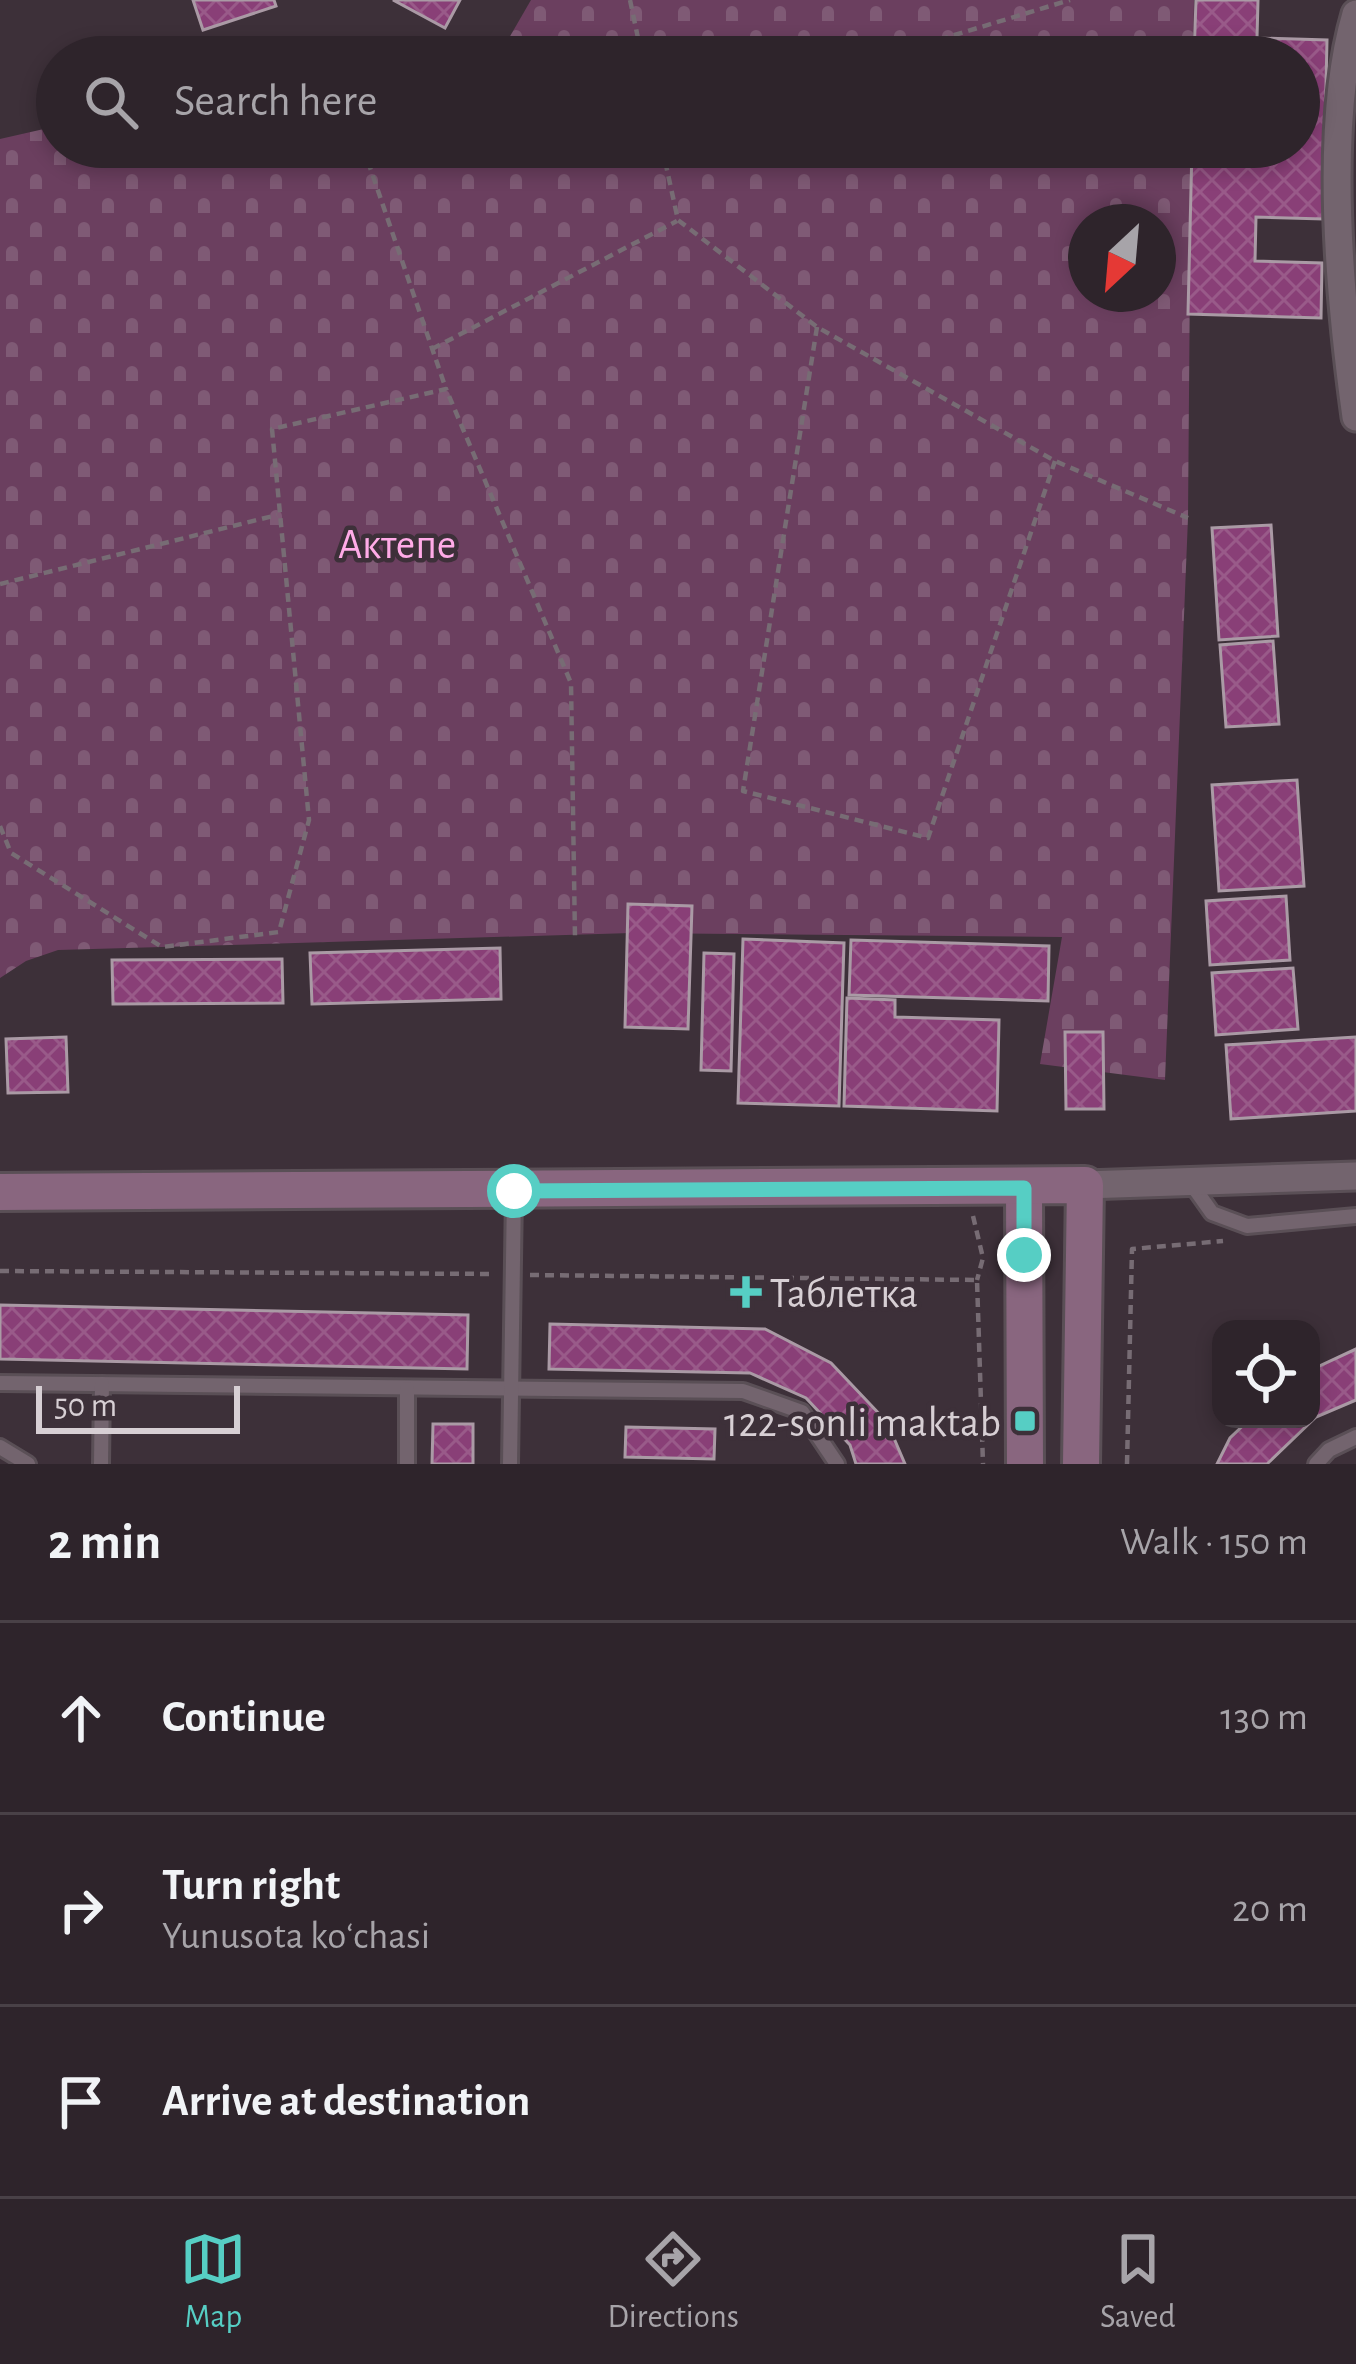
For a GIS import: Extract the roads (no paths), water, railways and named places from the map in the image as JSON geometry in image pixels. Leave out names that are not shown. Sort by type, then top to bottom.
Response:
[{"type":"street","points":[[1356,14],[1340,91],[1340,134],[1341,307],[1356,417]]},
{"type":"street","points":[[0,1192],[1024,1188],[1356,1176]]},
{"type":"street","points":[[1081,1464],[1085,1185]]},
{"type":"street","points":[[1024,1188],[1025,1464]]},
{"type":"lane","points":[[1190,1182],[1212,1213],[1247,1226],[1356,1216]]},
{"type":"lane","points":[[510,1464],[514,1191]]},
{"type":"lane","points":[[0,1383],[743,1391],[802,1412],[837,1464]]},
{"type":"lane","points":[[100,1464],[102,1384]]},
{"type":"lane","points":[[407,1389],[407,1464]]},
{"type":"lane","points":[[1316,1464],[1329,1450],[1356,1438]]},
{"type":"lane","points":[[0,1447],[28,1464]]},
{"type":"place","name":"Таблетка","points":[[746,1292]]},
{"type":"place","name":"122-sonli maktab","points":[[1025,1421]]},
{"type":"park label","name":"Актепе","points":[[397,543]]}]
